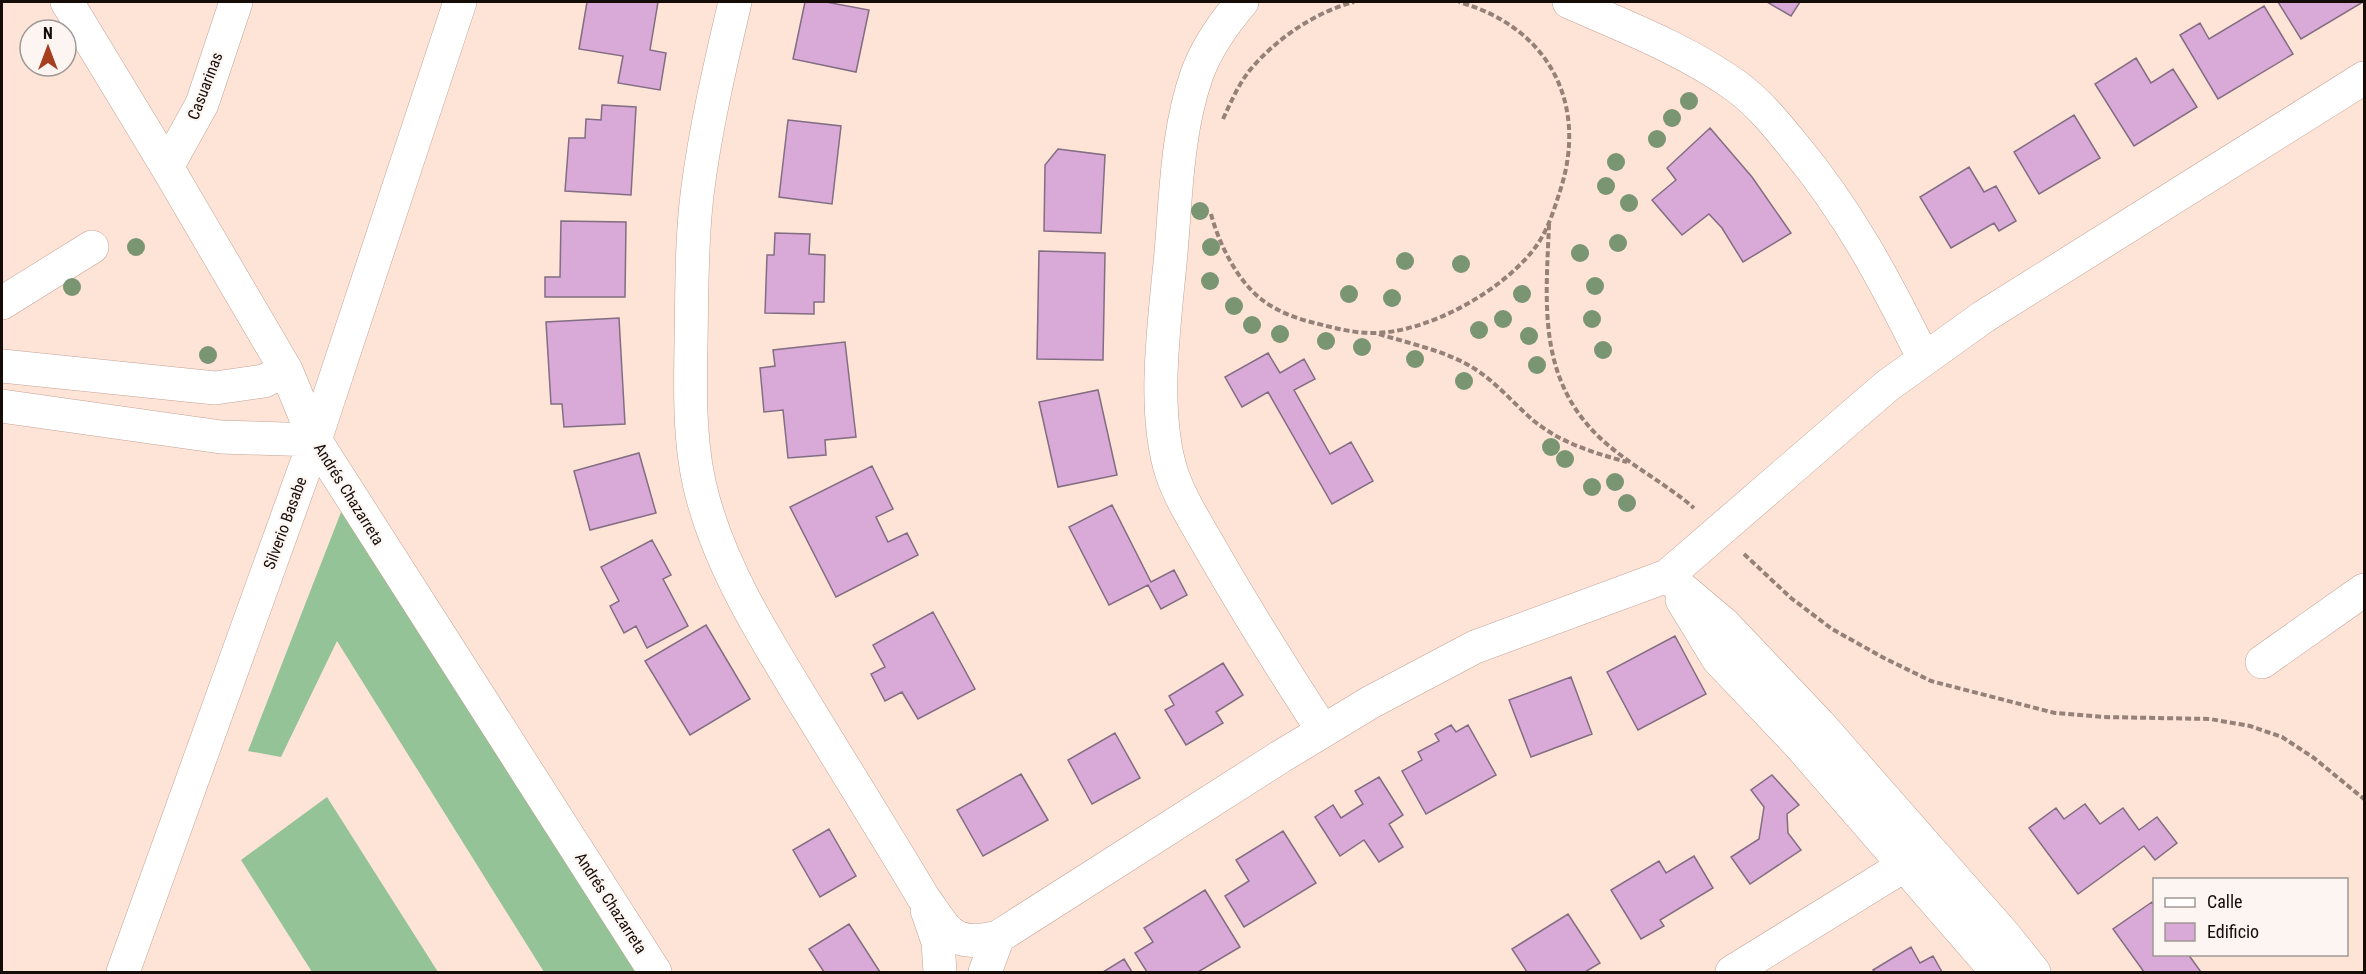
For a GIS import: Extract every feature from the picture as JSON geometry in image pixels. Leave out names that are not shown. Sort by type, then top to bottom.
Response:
[{"type":"street","name":"Andrés Chazarreta","points":[[67,2],[286,370],[315,440],[656,972]]},
{"type":"street","name":"Casuarinas","points":[[167,167],[202,104],[236,2]]},
{"type":"street","name":"Silverio Basabe","points":[[123,972],[315,440],[460,2]]},
{"type":"street","points":[[735,2],[707,125],[697,197],[692,273],[693,428],[703,500],[730,570],[777,658],[922,897],[948,932],[958,940],[978,942],[998,937],[1371,702],[1475,647],[1666,576],[1887,386],[1924,359],[1983,317],[2364,78]]},
{"type":"street","points":[[1242,2],[1221,26],[1198,73],[1187,111],[1179,171],[1164,340],[1162,390],[1164,431],[1172,474],[1195,521],[1264,641],[1323,731]]},
{"type":"street","points":[[1569,2],[1690,58],[1737,87],[1772,119],[1808,163],[1854,227],[1884,278],[1924,359]]},
{"type":"street","points":[[2,303],[92,247]]},
{"type":"street","points":[[2,366],[215,388],[264,381],[286,370]]},
{"type":"street","points":[[2,406],[221,437],[315,440]]},
{"type":"street","points":[[1666,576],[1724,624],[1819,724],[1916,856],[1997,972]]},
{"type":"street","points":[[2262,662],[2364,590]]},
{"type":"street","points":[[1732,972],[1916,856]]},
{"type":"street","points":[[1916,856],[2034,972]]},
{"type":"street","points":[[922,897],[938,942],[940,972]]},
{"type":"street","points":[[985,972],[998,937]]},
{"type":"path","points":[[1222,122],[1238,88],[1251,70],[1281,40],[1318,16],[1354,2]]},
{"type":"path","points":[[1376,333],[1421,324],[1474,299],[1498,283],[1536,246],[1549,224],[1564,180],[1569,158],[1570,129],[1562,91],[1543,54],[1522,33],[1496,15],[1459,2]]},
{"type":"path","points":[[1210,212],[1229,258],[1262,300],[1306,321],[1341,330],[1376,333],[1450,356],[1491,381],[1535,422],[1558,438],[1630,463]]},
{"type":"path","points":[[1549,224],[1546,304],[1548,340],[1555,363],[1577,410],[1598,436],[1630,463],[1690,504],[1720,530],[1758,569],[1832,629],[1931,681],[2055,713],[2103,717],[2210,720],[2250,726],[2282,737],[2314,758],[2364,799]]},
{"type":"green space","points":[[352,484],[660,972],[544,972],[337,641],[281,757],[248,751]]},
{"type":"green space","points":[[327,797],[438,972],[312,972],[241,860]]},
{"type":"building","points":[[587,2],[658,2],[650,50],[666,53],[660,90],[618,83],[623,56],[579,49]]},
{"type":"building","points":[[805,2],[826,2],[869,10],[856,72],[793,59]]},
{"type":"building","points":[[1767,2],[1800,2],[1791,16]]},
{"type":"building","points":[[2278,2],[2363,2],[2301,39]]},
{"type":"building","points":[[2264,6],[2293,54],[2218,99],[2180,35],[2200,23],[2209,39]]},
{"type":"building","points":[[2136,58],[2151,83],[2173,69],[2197,107],[2134,146],[2095,84]]},
{"type":"building","points":[[602,105],[636,107],[631,195],[565,191],[569,138],[585,138],[586,119],[601,120]]},
{"type":"building","points":[[2074,115],[2100,158],[2039,194],[2014,152]]},
{"type":"building","points":[[788,120],[841,126],[832,204],[779,197]]},
{"type":"building","points":[[1710,128],[1752,177],[1791,233],[1743,262],[1722,228],[1709,214],[1682,235],[1652,200],[1676,180],[1667,168]]},
{"type":"building","points":[[1058,149],[1105,155],[1101,233],[1044,231],[1045,165]]},
{"type":"building","points":[[1969,167],[1984,192],[1996,186],[2016,221],[1999,231],[1994,223],[1951,248],[1920,197]]},
{"type":"building","points":[[561,221],[626,222],[625,297],[545,297],[545,277],[560,277]]},
{"type":"building","points":[[775,233],[810,234],[809,254],[825,255],[824,302],[814,302],[814,314],[765,313],[767,255],[774,255]]},
{"type":"building","points":[[1039,251],[1105,253],[1103,360],[1037,359]]},
{"type":"building","points":[[619,318],[625,424],[564,427],[562,404],[551,404],[546,322]]},
{"type":"building","points":[[845,342],[856,437],[825,440],[826,455],[788,458],[783,410],[764,412],[760,368],[775,366],[773,350]]},
{"type":"building","points":[[1268,353],[1280,373],[1304,359],[1315,379],[1294,390],[1330,454],[1351,442],[1373,481],[1332,504],[1268,392],[1242,407],[1225,377]]},
{"type":"building","points":[[1098,390],[1117,475],[1058,487],[1039,402]]},
{"type":"building","points":[[639,453],[656,513],[590,530],[574,471]]},
{"type":"building","points":[[872,466],[893,509],[876,517],[888,542],[907,533],[918,555],[836,597],[790,507]]},
{"type":"building","points":[[1112,505],[1151,582],[1174,570],[1187,595],[1161,609],[1148,585],[1109,605],[1069,527]]},
{"type":"building","points":[[652,540],[671,575],[663,579],[688,626],[647,648],[636,626],[624,633],[610,606],[619,601],[601,567]]},
{"type":"building","points":[[933,612],[975,689],[918,719],[902,692],[885,701],[871,674],[885,667],[873,645]]},
{"type":"building","points":[[706,625],[750,699],[690,735],[645,661]]},
{"type":"building","points":[[1675,636],[1706,694],[1638,730],[1607,672]]},
{"type":"building","points":[[1223,663],[1243,695],[1216,712],[1223,723],[1186,745],[1165,710],[1174,705],[1169,696]]},
{"type":"building","points":[[1571,677],[1592,734],[1531,757],[1509,700]]},
{"type":"building","points":[[1451,725],[1456,732],[1468,725],[1496,775],[1426,814],[1402,771],[1422,760],[1418,752],[1439,741],[1435,734]]},
{"type":"building","points":[[1115,733],[1140,778],[1092,804],[1068,760]]},
{"type":"building","points":[[1021,774],[1048,820],[983,856],[957,810]]},
{"type":"building","points":[[1772,775],[1799,805],[1787,814],[1788,833],[1801,850],[1750,884],[1731,857],[1759,839],[1764,807],[1751,790]]},
{"type":"building","points":[[1379,777],[1403,815],[1389,824],[1403,847],[1379,862],[1364,840],[1340,856],[1315,817],[1333,805],[1341,818],[1363,804],[1355,791]]},
{"type":"building","points":[[2085,804],[2100,824],[2123,808],[2139,830],[2157,817],[2177,843],[2155,860],[2144,846],[2078,894],[2029,828],[2056,808],[2064,819]]},
{"type":"building","points":[[829,829],[856,876],[820,897],[793,850]]},
{"type":"building","points":[[1283,831],[1316,883],[1244,927],[1225,896],[1249,881],[1236,860]]},
{"type":"building","points":[[1694,856],[1713,888],[1660,920],[1664,926],[1641,939],[1611,890],[1659,861],[1666,873]]},
{"type":"building","points":[[1205,890],[1240,947],[1198,972],[1147,972],[1135,953],[1153,942],[1144,928]]},
{"type":"building","points":[[2152,902],[2153,956],[2189,956],[2201,972],[2144,972],[2113,929]]},
{"type":"building","points":[[1568,914],[1600,963],[1585,972],[1527,972],[1512,949]]},
{"type":"building","points":[[849,924],[880,972],[824,972],[809,949]]},
{"type":"building","points":[[1911,947],[1920,963],[1933,956],[1942,972],[1875,972],[1873,970]]},
{"type":"building","points":[[1124,959],[1132,972],[1103,972]]}]
